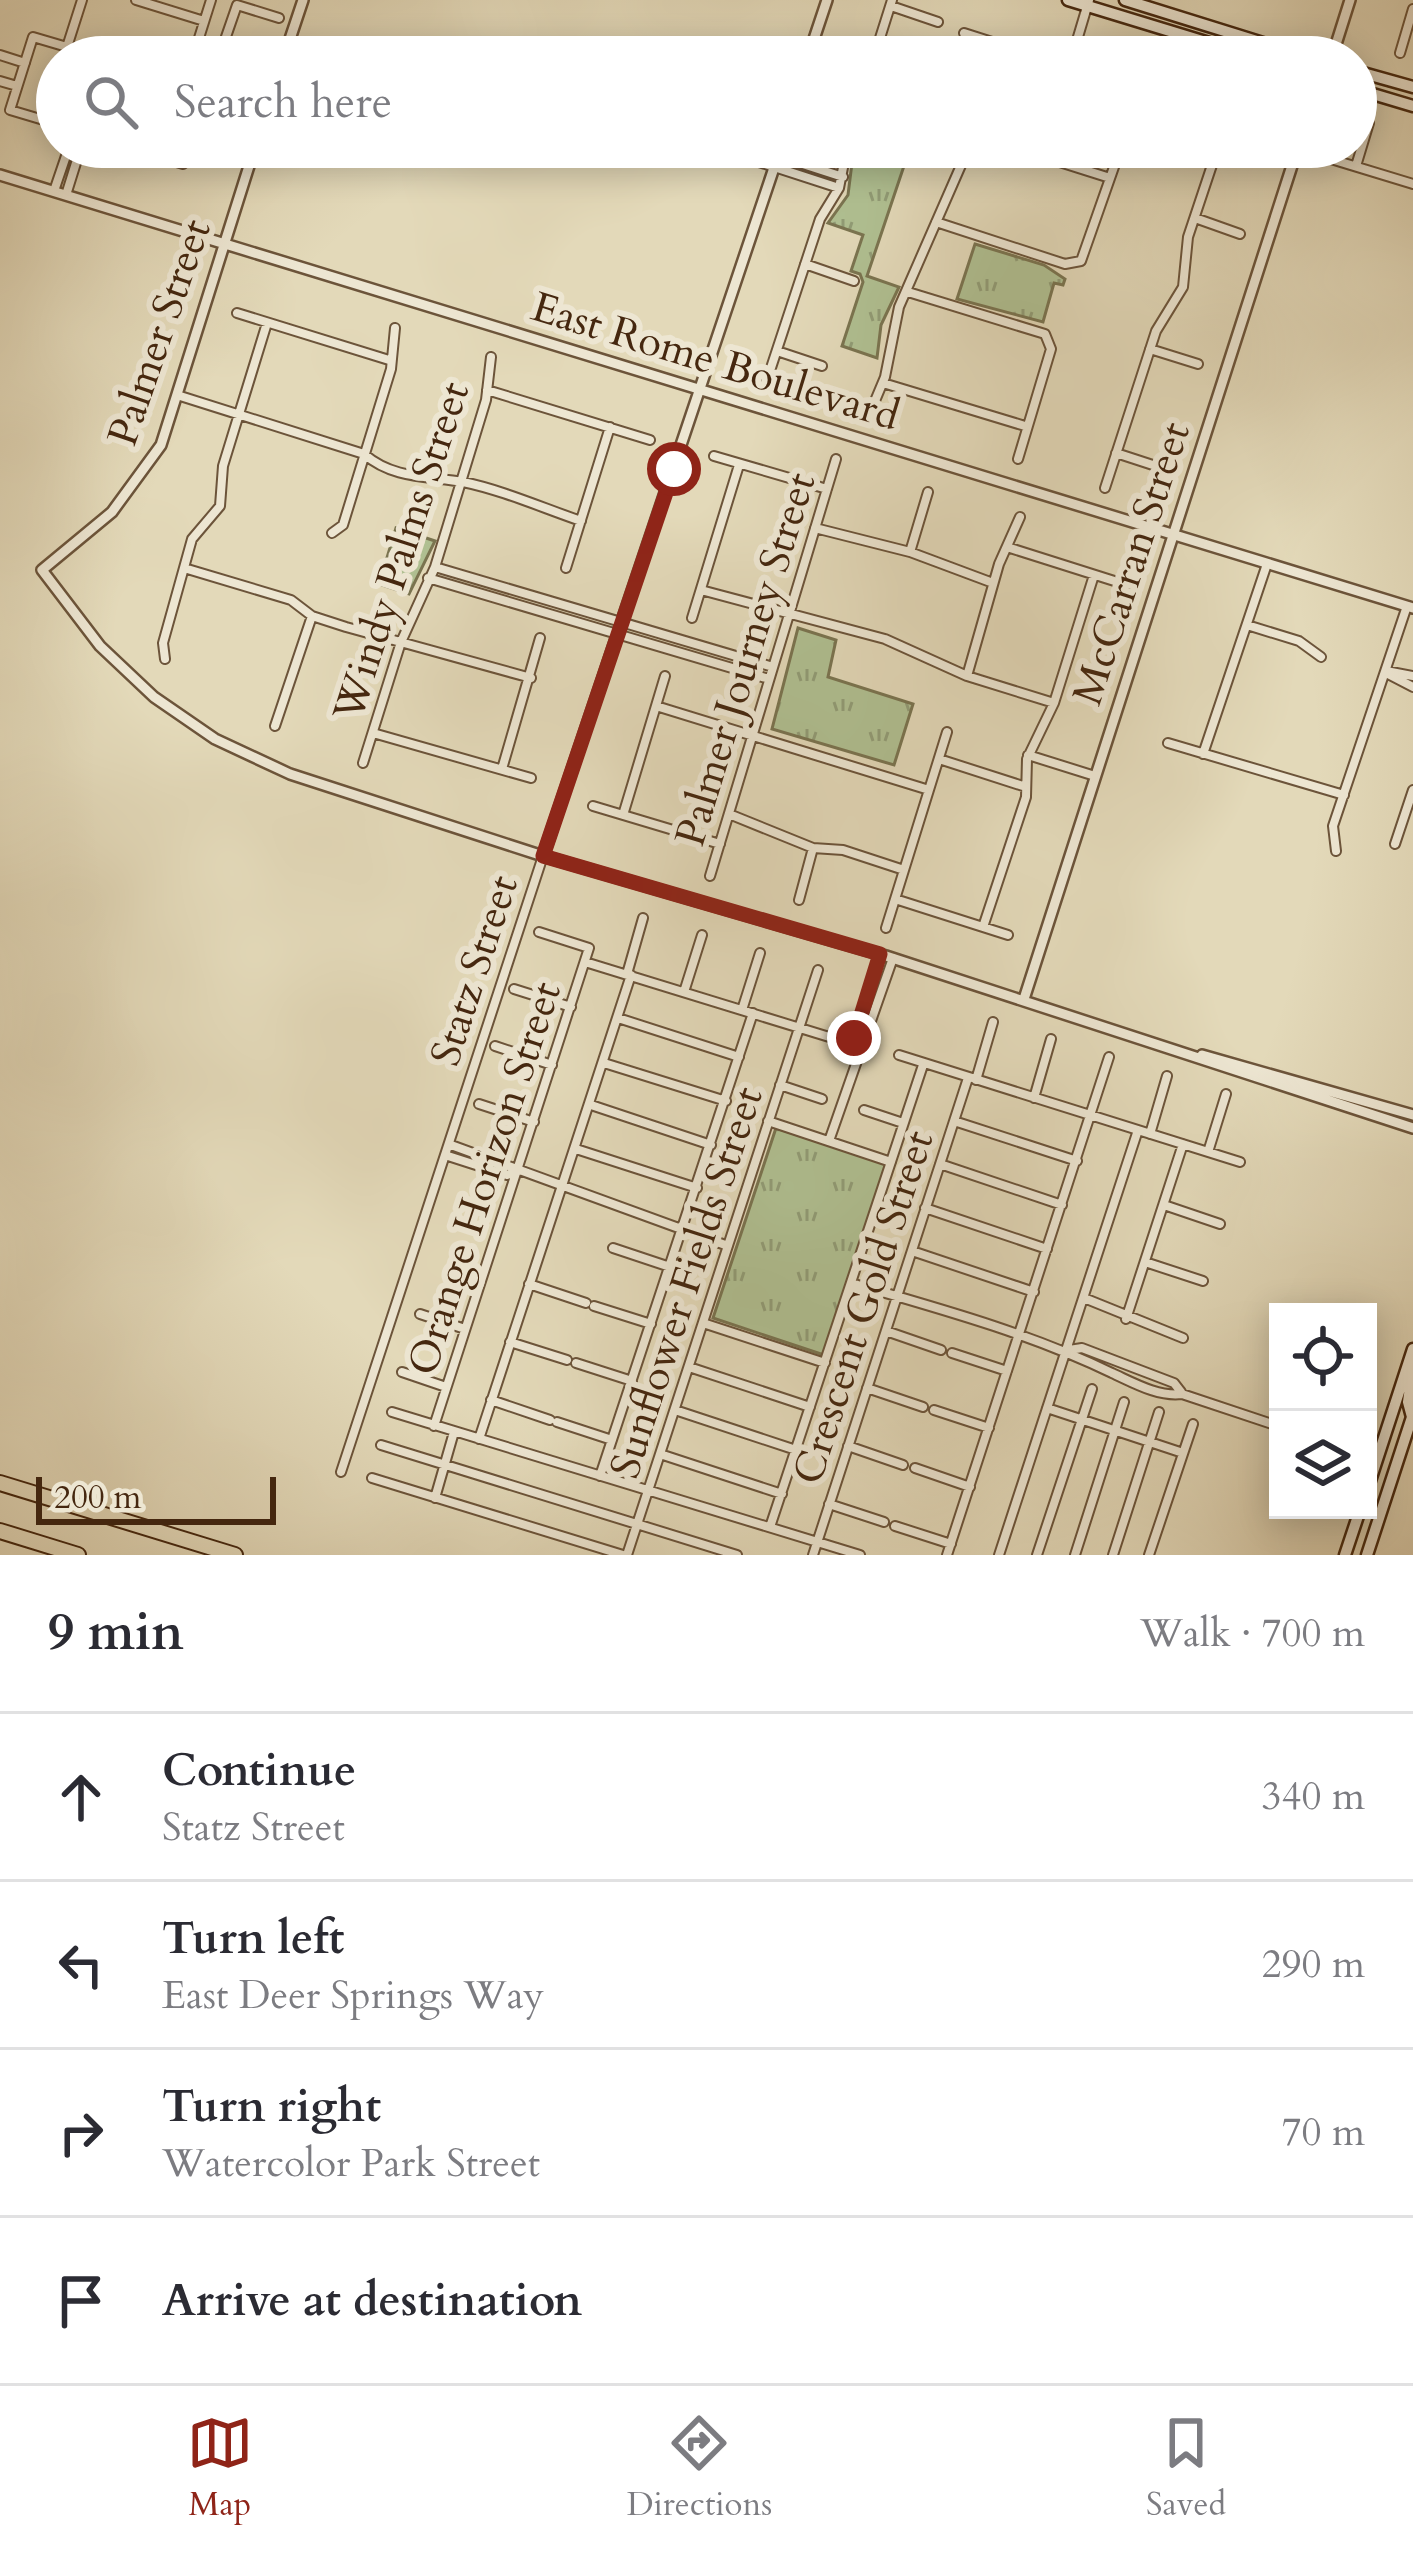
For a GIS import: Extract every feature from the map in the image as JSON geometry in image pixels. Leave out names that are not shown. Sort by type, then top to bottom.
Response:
[{"type":"highway","points":[[0,1480],[235,1555]]},
{"type":"highway","points":[[0,1532],[78,1555]]},
{"type":"main road","points":[[1068,0],[1189,36]]},
{"type":"main road","points":[[1125,0],[1237,36]]},
{"type":"main road","points":[[1377,77],[1413,87]]},
{"type":"main road","points":[[1377,95],[1413,106]]},
{"type":"main road","points":[[1377,1445],[1413,1349]]},
{"type":"main road","points":[[1367,1555],[1413,1416],[1408,1402],[1413,1363]]},
{"type":"main road","points":[[1346,1555],[1357,1519]]},
{"type":"street","points":[[71,36],[82,0]]},
{"type":"street","points":[[136,0],[204,22]]},
{"type":"street","points":[[200,36],[212,0]]},
{"type":"street","points":[[291,36],[303,0]]},
{"type":"street","points":[[815,36],[826,0]]},
{"type":"street","points":[[1339,36],[1351,0]]},
{"type":"street","points":[[881,36],[891,3],[938,22]]},
{"type":"street","points":[[1078,36],[1088,3]]},
{"type":"street","points":[[226,36],[237,5],[279,18]]},
{"type":"street","points":[[1400,53],[1413,9]]},
{"type":"street","points":[[964,33],[973,36]]},
{"type":"street","points":[[36,38],[10,110],[36,118]]},
{"type":"street","points":[[0,55],[25,63]]},
{"type":"street","points":[[0,81],[17,86]]},
{"type":"street","points":[[60,193],[64,168]]},
{"type":"street","points":[[60,193],[71,168]]},
{"type":"street","name":"Palmer Street","points":[[248,168],[161,445],[136,486],[42,570],[127,673],[215,739],[290,774],[543,856]]},
{"type":"street","name":"Statz Street","points":[[341,1472],[774,168]]},
{"type":"street","points":[[800,168],[839,188]]},
{"type":"street","points":[[814,168],[843,177]]},
{"type":"street","points":[[765,386],[820,219],[839,188],[844,168]]},
{"type":"street","points":[[872,408],[883,382],[892,323],[960,168]]},
{"type":"street","points":[[1078,168],[1110,178]]},
{"type":"street","points":[[936,222],[1065,264],[1081,261],[1114,168]]},
{"type":"street","points":[[1105,488],[1150,349],[1183,287],[1195,218],[1211,168]]},
{"type":"street","name":"McCarran Street","points":[[1024,999],[1292,168]]},
{"type":"street","points":[[1362,168],[1413,184]]},
{"type":"street","name":"East Rome Boulevard","points":[[0,175],[1410,608]]},
{"type":"street","points":[[1195,218],[1240,233]]},
{"type":"street","points":[[805,264],[854,281]]},
{"type":"street","points":[[908,292],[1040,330],[1048,340],[1051,349],[1018,459]]},
{"type":"street","points":[[237,314],[389,361]]},
{"type":"street","points":[[165,659],[163,643],[184,568],[199,528],[220,506],[223,466],[267,323]]},
{"type":"street","points":[[332,533],[343,525],[395,328]]},
{"type":"street","points":[[1150,349],[1198,364]]},
{"type":"street","points":[[777,351],[822,366]]},
{"type":"street","name":"Windy Palms Street","points":[[363,763],[401,642],[435,567],[488,390],[491,357]]},
{"type":"street","points":[[883,382],[1025,426]]},
{"type":"street","points":[[488,390],[650,440]]},
{"type":"street","points":[[178,395],[364,454],[379,467],[430,481],[461,482],[581,520]]},
{"type":"street","points":[[566,568],[610,427]]},
{"type":"street","points":[[1116,453],[1162,468]]},
{"type":"street","points":[[714,456],[827,489]]},
{"type":"street","name":"Palmer Journey Street","points":[[710,876],[836,458]]},
{"type":"street","points":[[692,618],[739,465]]},
{"type":"street","points":[[910,552],[928,492]]},
{"type":"street","points":[[967,676],[993,583],[1020,518]]},
{"type":"street","points":[[815,528],[910,552],[993,583]]},
{"type":"street","points":[[1010,548],[1127,585]]},
{"type":"street","points":[[1203,754],[1267,564]]},
{"type":"street","points":[[435,567],[773,667]]},
{"type":"street","points":[[184,568],[291,600],[312,616],[531,678]]},
{"type":"street","points":[[983,927],[1026,787],[1028,755],[1054,703],[1094,575]]},
{"type":"street","points":[[428,578],[770,679]]},
{"type":"street","points":[[701,590],[884,639],[967,676],[1054,703]]},
{"type":"street","points":[[1336,851],[1334,826],[1410,608]]},
{"type":"street","points":[[275,726],[312,616]]},
{"type":"street","points":[[1247,625],[1299,641],[1321,657]]},
{"type":"street","points":[[502,769],[540,638]]},
{"type":"street","points":[[1385,671],[1413,676]]},
{"type":"street","points":[[1385,671],[1413,687]]},
{"type":"street","points":[[623,815],[665,676]]},
{"type":"street","points":[[656,706],[929,790]]},
{"type":"street","points":[[886,928],[947,732]]},
{"type":"street","points":[[373,733],[531,778]]},
{"type":"street","points":[[1168,743],[1344,795]]},
{"type":"street","points":[[1028,755],[1095,776]]},
{"type":"street","points":[[939,759],[1026,787]]},
{"type":"street","points":[[1395,844],[1409,816],[1413,790]]},
{"type":"street","points":[[593,806],[720,844]]},
{"type":"street","points":[[729,814],[813,848],[843,850],[904,870]]},
{"type":"street","points":[[799,900],[813,848]]},
{"type":"street","points":[[543,856],[893,958],[1413,1128]]},
{"type":"street","points":[[895,899],[1008,935]]},
{"type":"street","points":[[479,1439],[591,1105],[644,918]]},
{"type":"street","name":"Orange Horizon Street","points":[[434,1426],[589,948],[539,932]]},
{"type":"street","points":[[684,992],[702,935]]},
{"type":"street","points":[[600,1476],[726,1101],[760,953]]},
{"type":"street","points":[[856,1057],[853,1044],[880,954]]},
{"type":"street","points":[[830,1142],[893,958]]},
{"type":"street","points":[[585,962],[839,1040]]},
{"type":"street","name":"Sunflower Fields Street","points":[[625,1555],[818,970]]},
{"type":"street","points":[[514,989],[571,1007]]},
{"type":"street","points":[[618,1018],[739,1057]]},
{"type":"street","name":"Crescent Gold Street","points":[[813,1555],[954,1121],[993,1022]]},
{"type":"street","points":[[1034,1098],[1052,1039]]},
{"type":"street","points":[[495,1046],[552,1065]]},
{"type":"street","points":[[1179,1050],[1413,1115]]},
{"type":"street","points":[[899,1055],[1240,1162]]},
{"type":"street","points":[[947,1555],[1109,1057]]},
{"type":"street","points":[[604,1063],[726,1101]]},
{"type":"street","points":[[770,1527],[922,1065]]},
{"type":"street","points":[[1150,1134],[1167,1076]]},
{"type":"street","points":[[780,1085],[822,1099]]},
{"type":"street","points":[[1208,1152],[1226,1094]]},
{"type":"street","points":[[479,1104],[534,1122]]},
{"type":"street","points":[[591,1105],[712,1144]]},
{"type":"street","points":[[863,1110],[903,1124]]},
{"type":"street","points":[[769,1121],[891,1162]]},
{"type":"street","points":[[954,1121],[1077,1161]]},
{"type":"street","points":[[999,1555],[1138,1130]]},
{"type":"street","points":[[1126,1319],[1183,1144]]},
{"type":"street","points":[[451,1145],[728,1246]]},
{"type":"street","points":[[575,1149],[697,1188]]},
{"type":"street","points":[[448,1156],[507,1175],[518,1170]]},
{"type":"street","points":[[940,1164],[1062,1205]]},
{"type":"street","points":[[1164,1205],[1220,1224]]},
{"type":"street","points":[[925,1208],[1048,1249]]},
{"type":"street","points":[[613,1248],[670,1267]]},
{"type":"street","points":[[912,1251],[1034,1292]]},
{"type":"street","points":[[1145,1262],[1203,1281]]},
{"type":"street","points":[[851,1283],[1066,1350],[1138,1385],[1182,1394],[1269,1423]]},
{"type":"street","points":[[530,1284],[651,1324]]},
{"type":"street","points":[[1084,1298],[1126,1319],[1183,1338]]},
{"type":"street","points":[[419,1314],[465,1329]]},
{"type":"street","points":[[703,1323],[825,1363]]},
{"type":"street","points":[[885,1331],[941,1350]]},
{"type":"street","points":[[510,1342],[632,1381]]},
{"type":"street","points":[[952,1352],[1007,1371]]},
{"type":"street","points":[[689,1366],[810,1407]]},
{"type":"street","points":[[402,1372],[446,1387]]},
{"type":"street","points":[[867,1388],[988,1429]]},
{"type":"street","points":[[1037,1555],[1092,1389]]},
{"type":"street","points":[[491,1400],[612,1440]]},
{"type":"street","points":[[1076,1555],[1124,1402]]},
{"type":"street","points":[[1047,1408],[1183,1453]]},
{"type":"street","points":[[675,1410],[796,1450]]},
{"type":"street","points":[[392,1412],[860,1555]]},
{"type":"street","points":[[1113,1555],[1160,1412]]},
{"type":"street","points":[[1148,1555],[1192,1424]]},
{"type":"street","points":[[435,1498],[454,1432]]},
{"type":"street","points":[[381,1445],[736,1555]]},
{"type":"street","points":[[848,1446],[903,1465]]},
{"type":"street","points":[[660,1454],[782,1494]]},
{"type":"street","points":[[915,1468],[970,1487]]},
{"type":"street","points":[[371,1478],[625,1555]]},
{"type":"street","points":[[829,1504],[884,1522]]},
{"type":"street","points":[[896,1526],[951,1544]]},
{"type":"green space","points":[[851,168],[903,168],[867,276],[899,287],[881,325],[877,358],[842,346],[863,282],[860,274],[851,271],[863,235],[828,223],[848,195]]},
{"type":"green space","points":[[975,244],[1044,265],[1065,279],[1063,285],[1054,283],[1043,322],[957,299]]},
{"type":"green space","points":[[396,528],[435,541],[409,594],[379,584]]},
{"type":"green space","points":[[798,628],[836,640],[828,677],[913,704],[894,765],[772,729]]},
{"type":"green space","points":[[776,1128],[887,1164],[824,1355],[713,1318]]},
{"type":"route","points":[[674,469],[543,856],[880,954],[854,1038]]}]
